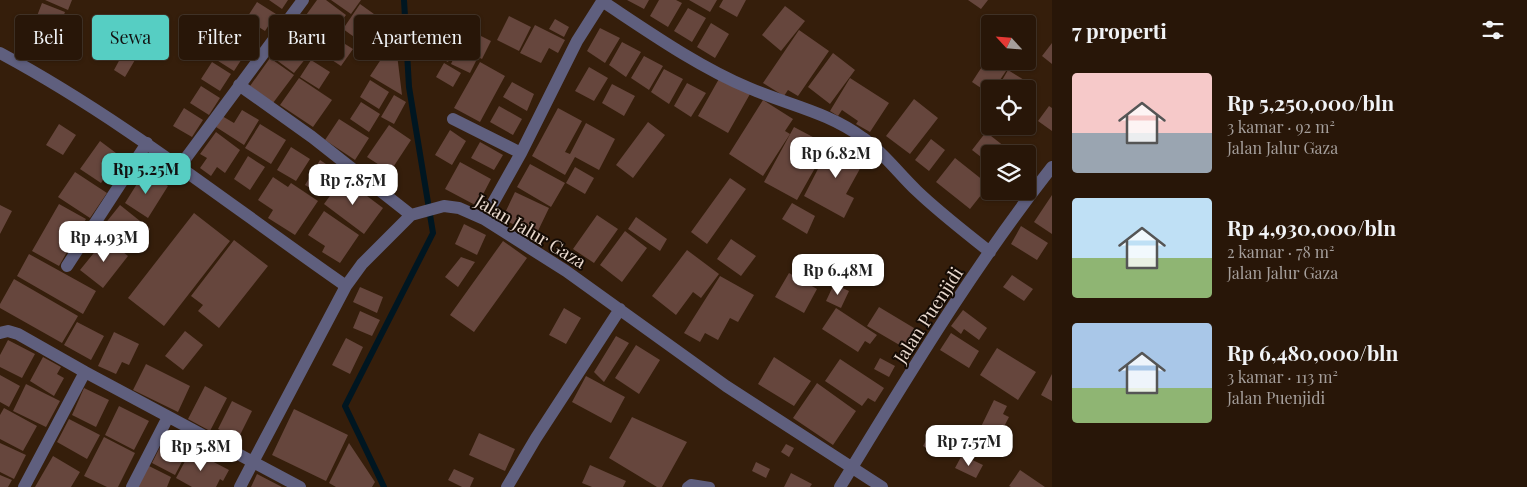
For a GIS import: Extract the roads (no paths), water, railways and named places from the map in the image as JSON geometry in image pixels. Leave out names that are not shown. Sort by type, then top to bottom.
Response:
[{"type":"street","points":[[180,166],[303,0]]},
{"type":"street","points":[[484,219],[521,153],[576,41],[602,1],[700,62],[748,88],[809,109],[864,138],[926,200],[990,252]]},
{"type":"street","points":[[0,53],[70,92],[147,143],[346,286]]},
{"type":"street","points":[[239,85],[312,137],[411,215]]},
{"type":"street","points":[[453,119],[521,153]]},
{"type":"street","points":[[67,266],[147,143]]},
{"type":"street","name":"Jalan Puenjidi","points":[[840,487],[918,362],[990,252],[1052,167]]},
{"type":"street","name":"Jalan Jalur Gaza","points":[[240,487],[346,286],[362,264],[411,215],[444,206],[459,208],[484,219],[566,271],[726,386],[882,487]]},
{"type":"street","points":[[507,487],[536,438],[620,309]]},
{"type":"street","points":[[0,333],[8,331],[18,334],[300,487]]},
{"type":"street","points":[[24,487],[85,372]]},
{"type":"street","points":[[132,487],[168,417]]},
{"type":"lane","points":[[687,487],[691,484],[710,487]]},
{"type":"waterway","points":[[384,487],[345,406],[433,233],[409,87],[404,0]]}]
